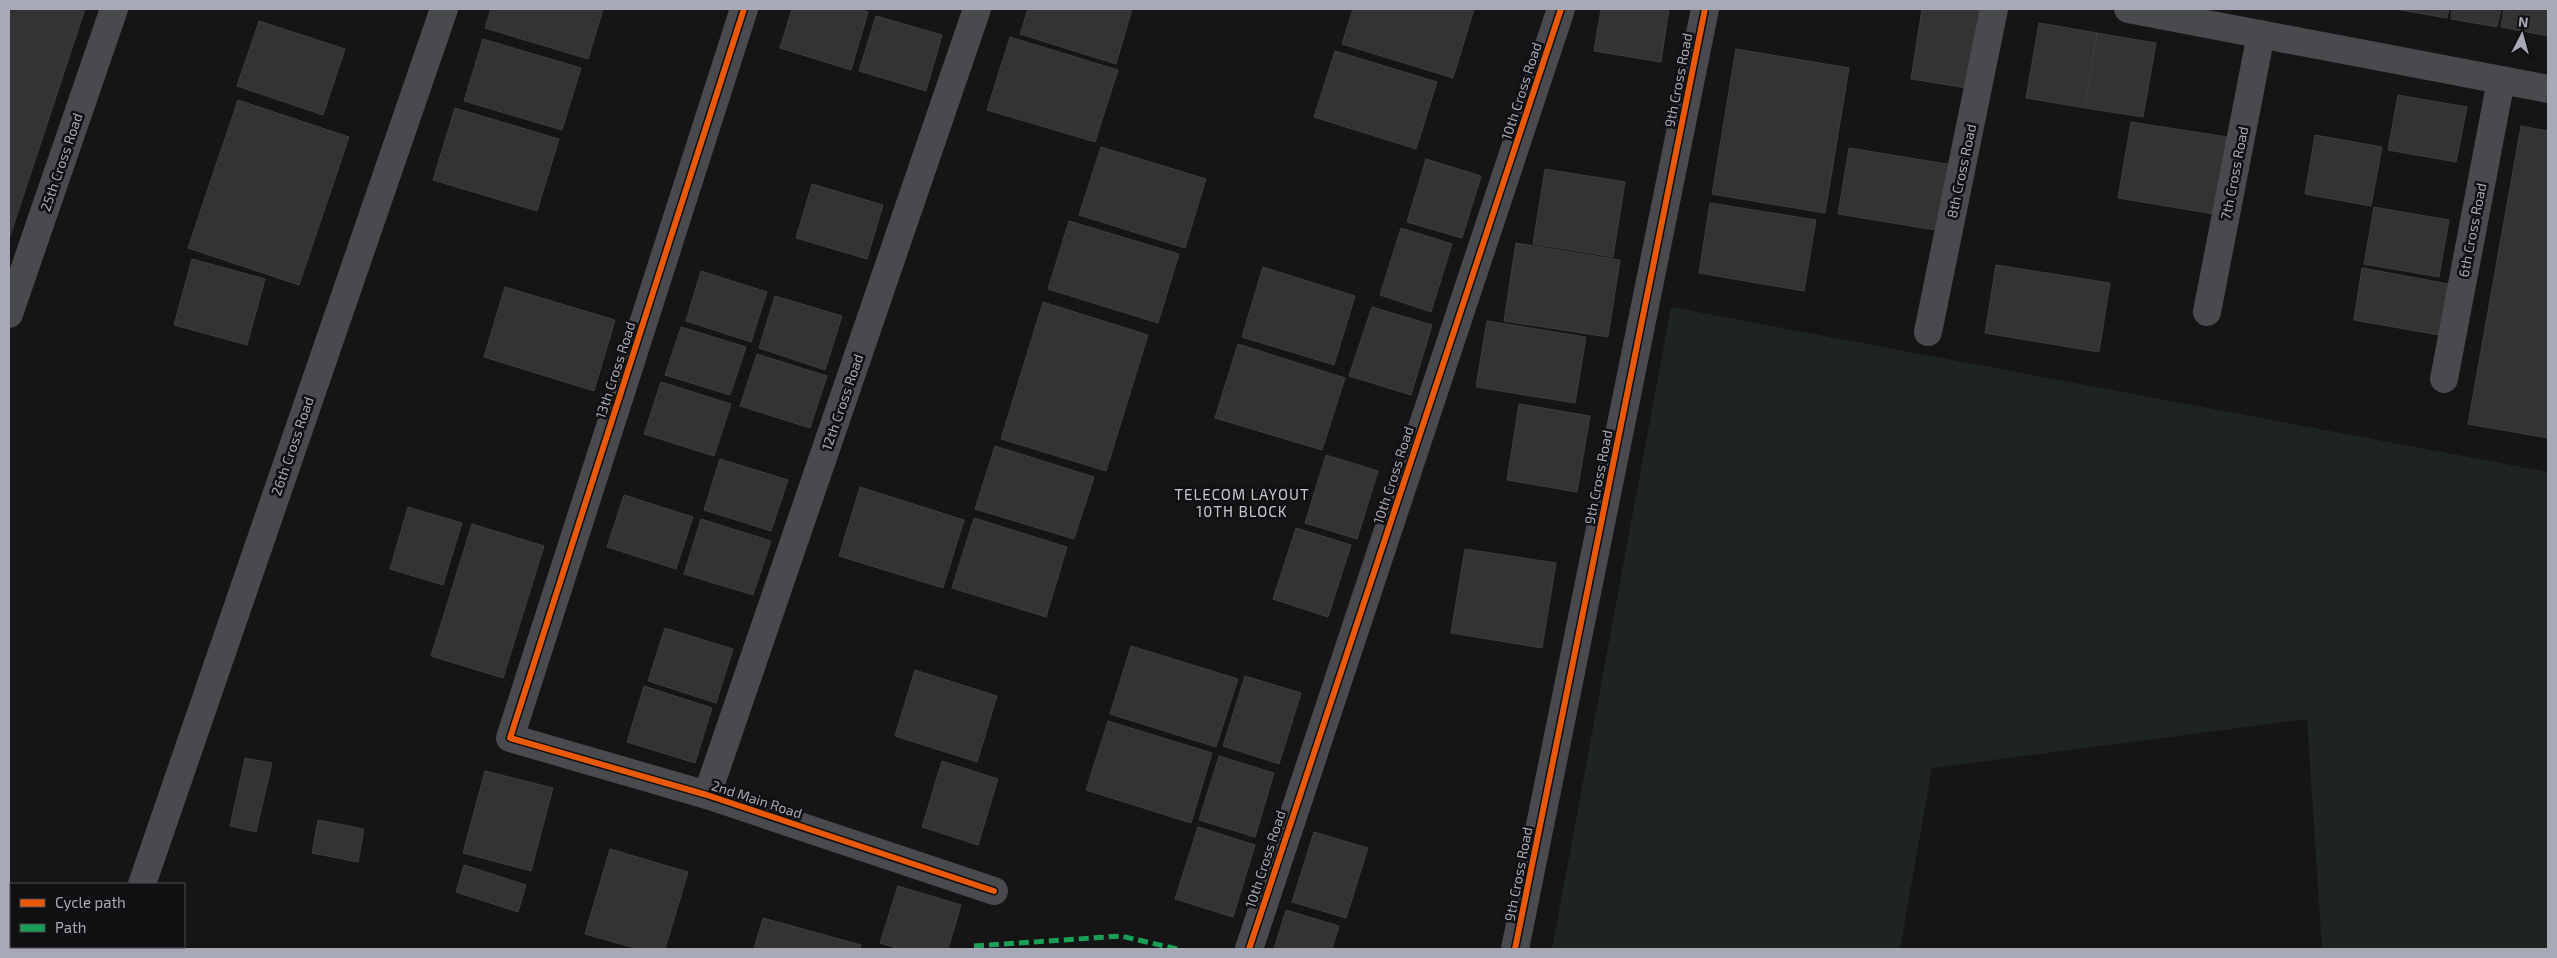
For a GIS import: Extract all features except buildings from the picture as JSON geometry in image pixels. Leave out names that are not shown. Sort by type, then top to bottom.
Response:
[{"type":"street","name":"25th Cross Road","points":[[9,314],[114,9]]},
{"type":"street","name":"26th Cross Road","points":[[142,883],[444,9]]},
{"type":"street","name":"13th Cross Road","points":[[510,738],[744,9]]},
{"type":"street","name":"12th Cross Road","points":[[707,795],[977,9]]},
{"type":"street","name":"10th Cross Road","points":[[1249,949],[1561,9]]},
{"type":"street","name":"9th Cross Road","points":[[1515,949],[1705,9]]},
{"type":"street","name":"8th Cross Road","points":[[1928,332],[1994,9]]},
{"type":"street","points":[[2128,9],[2548,89]]},
{"type":"street","name":"7th Cross Road","points":[[2207,312],[2261,34]]},
{"type":"street","name":"6th Cross Road","points":[[2444,379],[2501,80]]},
{"type":"street","name":"2nd Main Road","points":[[510,738],[707,795],[994,891]]},
{"type":"shaded area","points":[[1671,307],[2548,472],[2548,949],[2322,949],[2307,719],[1932,768],[1900,949],[1552,949]]},
{"type":"marked path","points":[[974,946],[1121,936],[1177,949]]},
{"type":"cycle path","points":[[744,9],[510,738],[707,795],[994,891]]},
{"type":"cycle path","points":[[1249,949],[1561,9]]},
{"type":"cycle path","points":[[1515,949],[1705,9]]},
{"type":"district","name":"TELECOM LAYOUT 10TH BLOCK","points":[[1242,502]]}]
